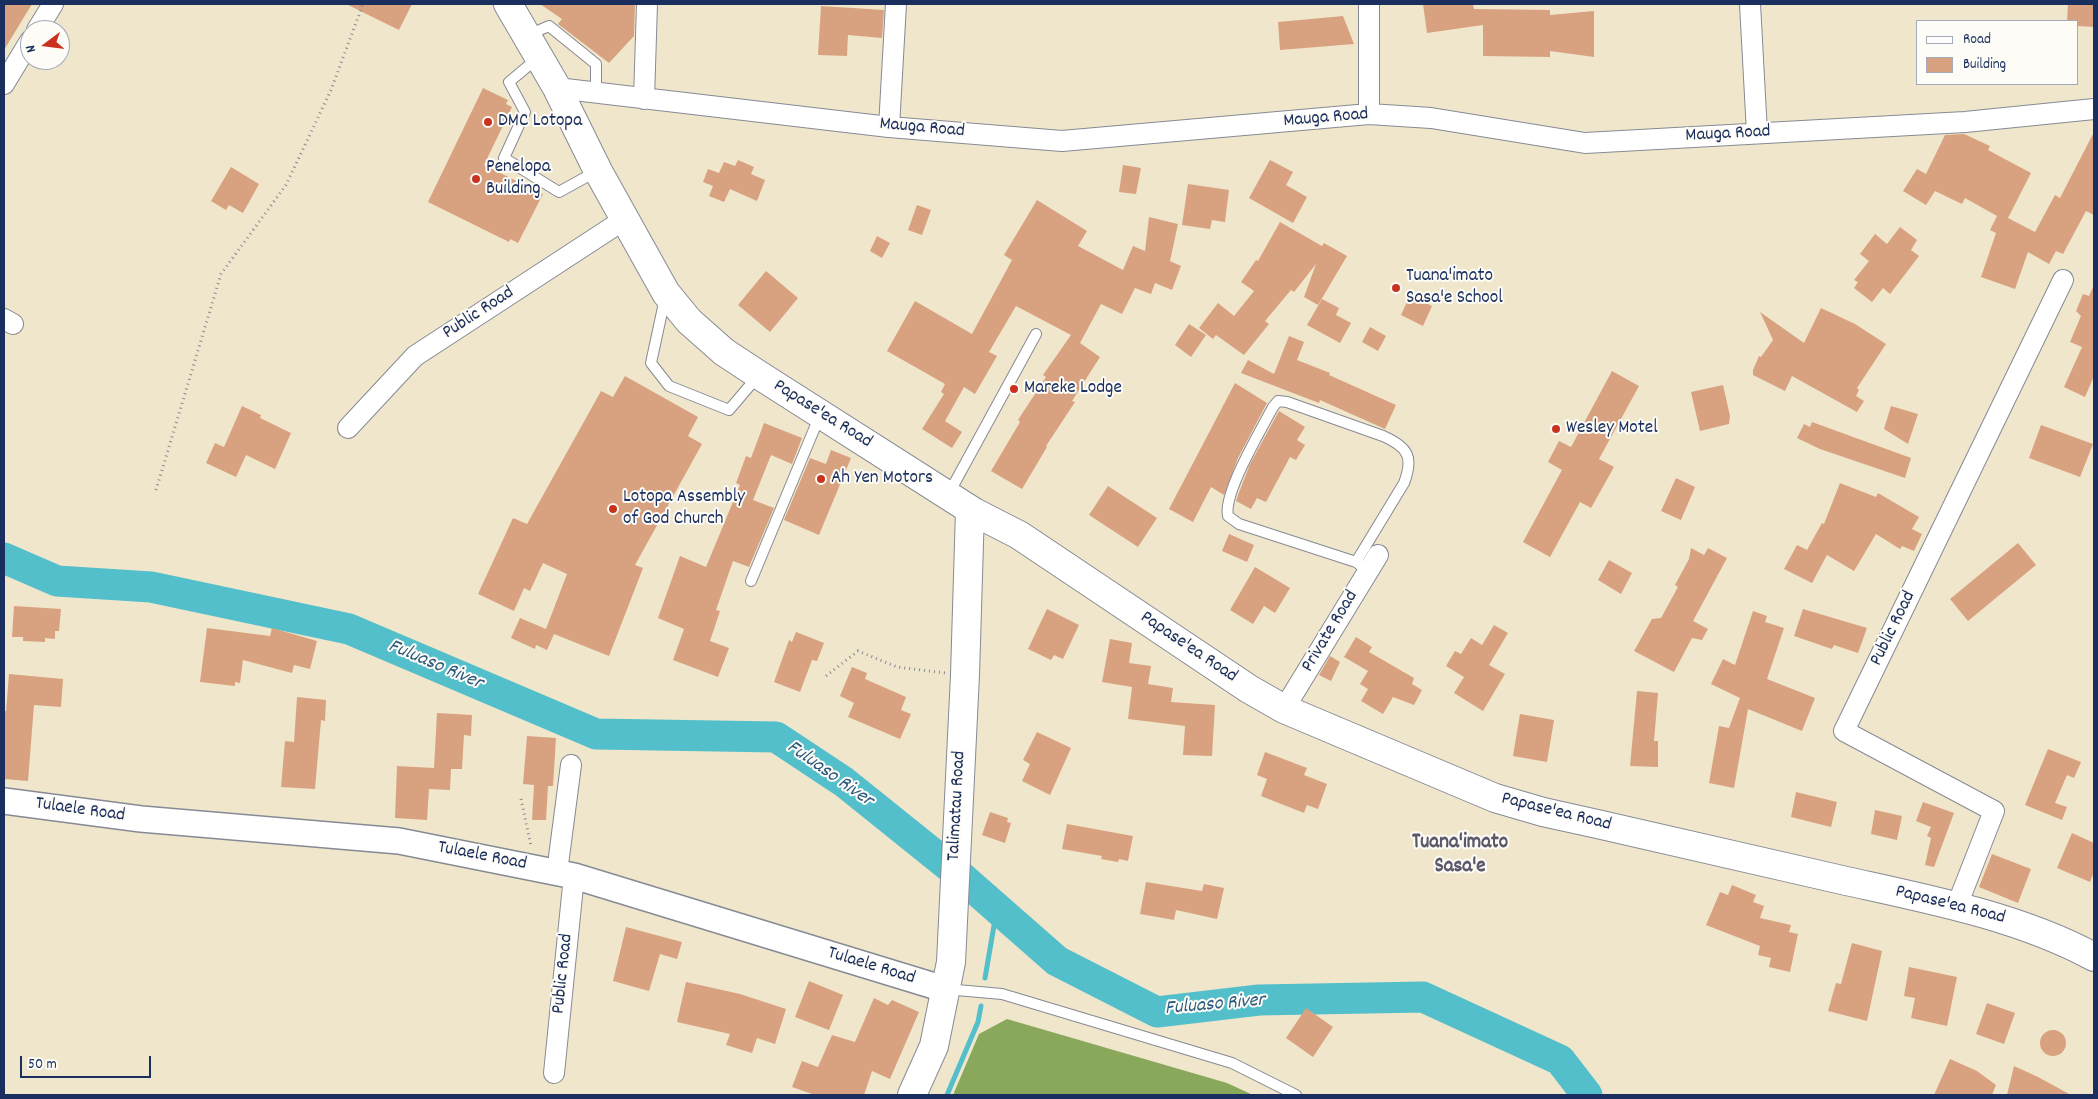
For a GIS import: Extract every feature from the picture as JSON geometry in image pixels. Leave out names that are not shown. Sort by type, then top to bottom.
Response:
[{"type":"main road","name":"Papase'ea Road","points":[[508,4],[557,88],[598,171],[666,293],[688,321],[724,352],[759,375],[959,503],[1019,535],[1249,689],[1284,709],[1495,798],[2025,925],[2066,942],[2094,957]]},
{"type":"main road","name":"Talimatau Road","points":[[912,1095],[934,1046],[944,989],[951,962],[965,675],[959,503]]},
{"type":"street","points":[[43,20],[53,4]]},
{"type":"street","points":[[644,99],[647,4]]},
{"type":"street","points":[[889,127],[896,4]]},
{"type":"street","points":[[1369,4],[1369,114]]},
{"type":"street","points":[[1750,4],[1756,133]]},
{"type":"street","points":[[4,84],[20,58]]},
{"type":"street","name":"Mauga Road","points":[[557,88],[889,127],[1062,141],[1369,114],[1431,118],[1585,143],[1965,122],[2094,109]]},
{"type":"street","name":"Public Road","points":[[348,428],[415,356],[625,219]]},
{"type":"street","name":"Public Road","points":[[1956,908],[1994,810],[1844,731],[2063,280]]},
{"type":"street","name":"Private Road","points":[[1284,709],[1368,563]]},
{"type":"street","name":"Public Road","points":[[554,1073],[556,872],[571,765]]},
{"type":"street","name":"Tulaele Road","points":[[4,801],[141,819],[399,841],[556,872],[944,989]]},
{"type":"lane","points":[[596,93],[596,64],[549,26],[509,82],[525,112],[504,158],[559,192],[598,171]]},
{"type":"lane","points":[[666,293],[651,363],[669,386],[729,410],[759,375]]},
{"type":"lane","points":[[959,503],[1036,334]]},
{"type":"lane","points":[[1278,401],[1287,402],[1383,436],[1405,449],[1409,458],[1409,470],[1368,563],[1240,524],[1228,516],[1226,507],[1238,474],[1272,407],[1278,401]]},
{"type":"lane","points":[[751,581],[820,414]]},
{"type":"lane","points":[[944,989],[1002,994],[1232,1063],[1296,1095]]},
{"type":"path","points":[[156,490],[221,274],[286,185],[331,90],[363,4]]},
{"type":"path","points":[[826,676],[858,651],[897,667],[965,675]]},
{"type":"path","points":[[520,799],[556,872]]},
{"type":"green space","points":[[1007,1019],[1227,1083],[1253,1095],[953,1095],[979,1034]]},
{"type":"building","points":[[4,4],[32,4],[22,20],[20,20],[20,24],[4,50]]},
{"type":"building","points":[[346,4],[412,4],[399,30]]},
{"type":"building","points":[[540,4],[635,4],[634,36],[609,63],[558,24],[562,19]]},
{"type":"building","points":[[1423,4],[1473,4],[1474,9],[1550,10],[1550,15],[1594,11],[1594,57],[1550,51],[1550,57],[1483,56],[1483,25],[1427,33]]},
{"type":"building","points":[[2068,4],[2094,4],[2094,27],[2078,26],[2078,20],[2067,20]]},
{"type":"building","points":[[821,6],[884,10],[882,38],[848,35],[847,56],[818,55]]},
{"type":"building","points":[[1343,16],[1354,44],[1280,50],[1278,22]]},
{"type":"building","name":"Penelopa Building","points":[[483,88],[508,100],[506,104],[512,107],[484,165],[543,194],[518,243],[510,239],[509,242],[428,202]]},
{"type":"building","points":[[2094,132],[2094,215],[2086,211],[2063,254],[2056,251],[2049,264],[2028,252],[2015,289],[1981,277],[1996,233],[1990,230],[1997,216],[1965,198],[1962,204],[1935,191],[1926,205],[1903,191],[1917,169],[1926,174],[1945,135],[1964,134],[1990,146],[1988,150],[2031,173],[2008,218],[2035,232],[2055,195],[2060,198]]},
{"type":"building","points":[[738,160],[754,167],[751,174],[765,180],[757,201],[730,189],[724,202],[709,196],[713,186],[703,182],[708,169],[719,173],[724,162],[735,166]]},
{"type":"building","points":[[1270,160],[1293,172],[1286,185],[1307,197],[1293,223],[1249,198]]},
{"type":"building","points":[[1123,165],[1141,168],[1136,194],[1119,192]]},
{"type":"building","points":[[231,167],[259,184],[243,213],[229,205],[226,210],[211,201]]},
{"type":"building","points":[[1188,184],[1229,190],[1225,222],[1212,220],[1210,229],[1182,225]]},
{"type":"building","points":[[1037,200],[1087,231],[1078,246],[1123,270],[1133,246],[1145,251],[1149,217],[1178,224],[1170,261],[1181,266],[1172,290],[1155,283],[1151,294],[1135,288],[1122,314],[1101,304],[1080,343],[1100,357],[1072,401],[1075,402],[1046,446],[1022,489],[991,471],[1020,422],[1018,420],[1046,377],[1043,375],[1071,335],[1016,306],[989,352],[997,356],[975,394],[964,387],[945,421],[962,432],[952,448],[922,429],[944,394],[941,392],[945,384],[887,351],[915,301],[972,334],[1012,260],[1004,255]]},
{"type":"building","points":[[917,205],[931,210],[922,235],[908,230]]},
{"type":"building","points":[[1280,222],[1322,246],[1324,243],[1347,256],[1318,305],[1304,297],[1316,264],[1294,292],[1291,290],[1265,321],[1269,324],[1244,355],[1216,335],[1213,339],[1199,328],[1218,303],[1234,316],[1254,291],[1241,282],[1256,260],[1258,261]]},
{"type":"building","points":[[1900,227],[1917,240],[1911,250],[1919,256],[1890,294],[1883,288],[1872,302],[1854,288],[1858,282],[1854,280],[1869,261],[1860,254],[1875,234],[1887,244]]},
{"type":"building","points":[[877,236],[890,243],[882,258],[870,251]]},
{"type":"building","points":[[766,271],[798,298],[770,332],[738,305]]},
{"type":"building","points":[[2094,285],[2094,376],[2085,397],[2064,387],[2082,347],[2070,342],[2081,316],[2076,311],[2083,294],[2089,296]]},
{"type":"building","points":[[1410,295],[1432,306],[1423,326],[1401,315]]},
{"type":"building","points":[[1322,299],[1339,308],[1336,315],[1351,323],[1340,343],[1307,325]]},
{"type":"building","points":[[1821,308],[1855,324],[1886,344],[1857,388],[1859,390],[1856,396],[1864,401],[1857,412],[1792,376],[1785,391],[1753,375],[1753,370],[1759,356],[1761,357],[1773,340],[1760,312],[1804,343]]},
{"type":"building","points":[[1189,324],[1206,335],[1191,357],[1175,345]]},
{"type":"building","points":[[1370,327],[1386,336],[1378,351],[1362,342]]},
{"type":"building","points":[[1289,336],[1304,342],[1297,360],[1330,373],[1329,375],[1396,405],[1385,429],[1320,400],[1319,403],[1241,373],[1248,360],[1274,374]]},
{"type":"building","points":[[1612,371],[1639,386],[1599,459],[1614,467],[1591,508],[1580,502],[1550,557],[1523,542],[1562,470],[1548,462],[1559,441],[1571,447]]},
{"type":"building","points":[[625,376],[698,417],[688,436],[702,444],[635,565],[643,568],[609,656],[554,634],[547,650],[536,645],[535,649],[511,638],[520,618],[546,629],[567,574],[543,563],[530,591],[524,588],[514,611],[478,594],[513,518],[527,524],[601,391],[613,397]]},
{"type":"building","points":[[1235,383],[1267,403],[1238,458],[1224,495],[1211,487],[1193,522],[1169,509]]},
{"type":"building","points":[[1723,385],[1730,416],[1729,424],[1700,431],[1691,392]]},
{"type":"building","points":[[242,406],[261,415],[260,418],[291,433],[275,469],[246,455],[236,477],[206,463],[215,443],[224,447]]},
{"type":"building","points":[[1891,406],[1918,414],[1908,444],[1884,429]]},
{"type":"building","points":[[1279,411],[1305,427],[1297,440],[1305,445],[1296,460],[1290,457],[1266,502],[1257,498],[1251,509],[1236,501],[1250,464]]},
{"type":"building","points":[[1812,422],[1911,458],[1905,478],[1820,449],[1797,438],[1804,424],[1810,427]]},
{"type":"building","points":[[764,423],[802,438],[792,464],[771,455],[753,500],[774,508],[749,567],[733,561],[716,610],[720,611],[710,641],[729,648],[718,677],[673,660],[684,629],[658,618],[680,556],[706,567],[740,485],[736,483],[746,456],[751,458]]},
{"type":"building","points":[[2041,425],[2093,444],[2080,477],[2029,458]]},
{"type":"building","name":"Ah Yen Motors","points":[[831,450],[851,458],[819,535],[784,520],[810,458],[826,464]]},
{"type":"building","points":[[1676,478],[1695,487],[1681,520],[1661,511]]},
{"type":"building","points":[[1840,483],[1876,497],[1878,493],[1919,517],[1912,529],[1922,534],[1914,551],[1902,546],[1900,549],[1876,534],[1854,571],[1827,555],[1812,583],[1784,569],[1797,545],[1807,550],[1822,523],[1824,524]]},
{"type":"building","points":[[1108,486],[1157,518],[1138,547],[1089,515]]},
{"type":"building","points":[[1229,534],[1254,545],[1247,562],[1222,551]]},
{"type":"building","points":[[2018,543],[2036,565],[1968,621],[1950,599]]},
{"type":"building","points":[[1691,548],[1704,555],[1708,548],[1727,558],[1693,621],[1708,629],[1702,640],[1692,638],[1674,672],[1634,651],[1652,619],[1661,618],[1678,587],[1675,585],[1689,559]]},
{"type":"building","points":[[1609,560],[1632,573],[1621,594],[1598,580]]},
{"type":"building","points":[[1255,567],[1290,588],[1275,613],[1264,606],[1253,624],[1230,610]]},
{"type":"building","points":[[14,606],[61,609],[59,631],[55,631],[55,639],[45,638],[45,642],[23,641],[23,637],[12,637]]},
{"type":"building","points":[[1047,609],[1079,625],[1063,659],[1054,655],[1051,660],[1028,649]]},
{"type":"building","points":[[1803,609],[1867,628],[1858,653],[1834,645],[1832,649],[1794,636]]},
{"type":"building","points":[[1753,611],[1767,616],[1765,622],[1784,628],[1767,679],[1815,698],[1802,731],[1748,709],[1734,788],[1709,783],[1719,726],[1729,728],[1740,698],[1711,684],[1723,659],[1735,665]]},
{"type":"building","points":[[1494,625],[1508,633],[1489,665],[1505,674],[1483,711],[1454,693],[1464,677],[1446,666],[1455,651],[1461,654],[1471,638],[1482,645]]},
{"type":"building","points":[[207,628],[270,636],[272,628],[317,641],[310,669],[294,665],[292,673],[243,660],[240,683],[235,682],[235,686],[200,682]]},
{"type":"building","points":[[796,632],[824,643],[817,661],[812,660],[800,692],[774,682],[789,640],[792,642]]},
{"type":"building","points":[[1356,637],[1372,647],[1369,652],[1414,678],[1412,684],[1422,690],[1414,705],[1393,697],[1383,714],[1361,701],[1368,689],[1360,684],[1368,671],[1344,657]]},
{"type":"building","points":[[1110,639],[1132,643],[1129,663],[1151,666],[1148,684],[1173,688],[1171,702],[1215,705],[1212,756],[1183,755],[1185,726],[1128,719],[1132,687],[1102,682]]},
{"type":"building","points":[[1330,656],[1340,662],[1331,681],[1319,675]]},
{"type":"building","points":[[852,667],[867,673],[865,679],[906,697],[901,710],[911,714],[900,739],[848,717],[854,703],[840,696]]},
{"type":"building","points":[[9,674],[63,679],[61,707],[34,705],[28,781],[4,779],[4,711],[6,711]]},
{"type":"building","points":[[1637,691],[1658,693],[1654,741],[1658,741],[1658,767],[1630,766]]},
{"type":"building","points":[[297,697],[326,700],[325,721],[321,720],[315,789],[281,787],[285,741],[294,742]]},
{"type":"building","points":[[437,713],[472,715],[471,736],[464,735],[462,769],[451,769],[450,790],[429,789],[427,820],[395,818],[397,766],[434,768]]},
{"type":"building","points":[[1520,714],[1554,720],[1547,762],[1513,756]]},
{"type":"building","points":[[1037,732],[1071,748],[1050,795],[1022,781],[1030,764],[1023,760]]},
{"type":"building","points":[[527,736],[556,738],[553,786],[548,786],[546,820],[532,820],[534,785],[523,784]]},
{"type":"building","points":[[2048,749],[2081,762],[2074,778],[2067,775],[2055,803],[2067,807],[2062,820],[2025,805]]},
{"type":"building","points":[[1265,752],[1307,768],[1304,775],[1327,784],[1318,809],[1307,805],[1304,813],[1261,796],[1267,779],[1257,775]]},
{"type":"building","points":[[1796,792],[1837,802],[1831,827],[1791,817]]},
{"type":"building","points":[[1923,802],[1954,813],[1934,867],[1925,865],[1931,838],[1927,836],[1931,827],[1916,821]]},
{"type":"building","points":[[1875,810],[1902,816],[1897,840],[1871,834]]},
{"type":"building","points":[[990,812],[1008,818],[1007,822],[1011,823],[1005,843],[982,835]]},
{"type":"building","points":[[1067,824],[1133,836],[1128,861],[1119,859],[1118,862],[1101,859],[1102,856],[1062,849]]},
{"type":"building","points":[[2072,833],[2094,843],[2094,872],[2090,882],[2057,868]]},
{"type":"building","points":[[1992,854],[2031,869],[2018,903],[1979,887]]},
{"type":"building","points":[[1146,882],[1202,891],[1204,884],[1224,888],[1217,919],[1176,910],[1174,920],[1140,914]]},
{"type":"building","points":[[1732,885],[1756,895],[1753,902],[1764,906],[1760,918],[1791,925],[1789,932],[1798,934],[1790,972],[1769,967],[1771,958],[1758,955],[1760,946],[1706,925],[1720,892],[1728,895]]},
{"type":"building","points":[[626,927],[682,942],[677,959],[660,954],[649,991],[613,981]]},
{"type":"building","points":[[1852,943],[1882,951],[1867,1021],[1828,1011],[1836,983],[1841,984]]},
{"type":"building","points":[[1909,967],[1957,977],[1947,1026],[1911,1018],[1915,998],[1904,996]]},
{"type":"building","points":[[809,981],[843,995],[829,1030],[795,1017]]},
{"type":"building","points":[[686,982],[740,994],[786,1009],[775,1044],[757,1038],[752,1053],[726,1045],[730,1034],[677,1022]]},
{"type":"building","points":[[874,998],[888,1005],[892,1000],[919,1012],[890,1079],[872,1071],[864,1095],[815,1095],[792,1087],[802,1061],[818,1067],[832,1035],[855,1042]]},
{"type":"building","points":[[1987,1003],[2015,1013],[2004,1044],[1976,1034]]},
{"type":"building","points":[[1306,1008],[1333,1027],[1313,1057],[1286,1038]]},
{"type":"building","points":[[2053,1030],[2062,1034],[2066,1043],[2062,1052],[2053,1056],[2044,1052],[2040,1043],[2044,1034]]},
{"type":"building","points":[[1950,1059],[1977,1071],[1996,1085],[1992,1095],[1934,1095]]},
{"type":"building","points":[[2014,1066],[2038,1077],[2071,1095],[2007,1095]]},
{"type":"waterway","name":"Fuluaso River","points":[[4,558],[57,581],[151,587],[349,629],[596,734],[776,737],[844,782],[951,868],[1057,961],[1157,1012],[1259,1000],[1423,997],[1560,1060],[1587,1095]]},
{"type":"waterway","points":[[985,978],[997,908]]},
{"type":"waterway","points":[[947,1095],[978,1022],[981,1006]]},
{"type":"place","name":"DMC Lotopa","points":[[488,122]]},
{"type":"place","name":"Penelopa Building","points":[[476,179]]},
{"type":"place","name":"Tuana'imato Sasa'e School","points":[[1396,288]]},
{"type":"place","name":"Mareke Lodge","points":[[1014,389]]},
{"type":"place","name":"Wesley Motel","points":[[1556,429]]},
{"type":"place","name":"Ah Yen Motors","points":[[821,479]]},
{"type":"place","name":"Lotopa Assembly of God Church","points":[[613,509]]},
{"type":"district","name":"Tuana'imato Sasa'e","points":[[1460,856]]}]
